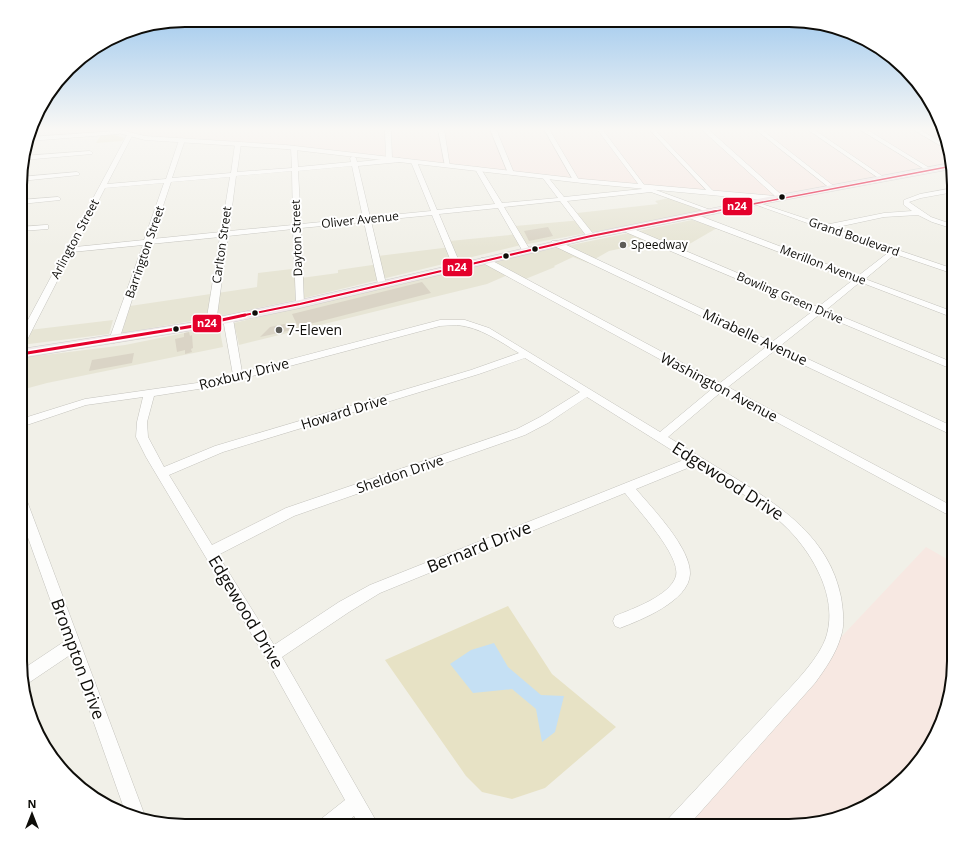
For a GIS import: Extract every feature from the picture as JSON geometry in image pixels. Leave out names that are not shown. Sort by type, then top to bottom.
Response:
[{"type":"main road","points":[[27,353],[211,323],[300,304],[555,243],[932,168]]},
{"type":"street","name":"Arlington Street","points":[[27,330],[112,168]]},
{"type":"street","name":"Barrington Street","points":[[114,340],[149,242],[173,168]]},
{"type":"street","name":"Carlton Street","points":[[211,323],[234,168]]},
{"type":"street","points":[[103,186],[301,168]]},
{"type":"street","points":[[356,168],[382,284]]},
{"type":"street","points":[[417,168],[457,266]]},
{"type":"street","points":[[473,168],[643,187],[779,198]]},
{"type":"street","points":[[509,168],[511,173]]},
{"type":"street","points":[[569,168],[576,180]]},
{"type":"street","points":[[629,168],[643,187],[712,212]]},
{"type":"street","points":[[689,168],[712,193]]},
{"type":"street","points":[[747,168],[779,198]]},
{"type":"street","points":[[808,168],[833,188]]},
{"type":"street","points":[[868,168],[882,178]]},
{"type":"street","name":"Dayton Street","points":[[295,169],[300,304]]},
{"type":"street","points":[[478,169],[526,250]]},
{"type":"street","points":[[27,178],[77,174]]},
{"type":"street","points":[[545,177],[591,236]]},
{"type":"street","name":"Oliver Avenue","points":[[69,250],[651,190]]},
{"type":"street","points":[[947,191],[920,196],[906,201],[906,204],[932,220],[947,225]]},
{"type":"street","points":[[27,202],[58,199]]},
{"type":"street","name":"Grand Boulevard","points":[[754,203],[947,270]]},
{"type":"street","points":[[825,227],[884,215],[920,213]]},
{"type":"street","name":"Merillon Avenue","points":[[692,216],[947,312]]},
{"type":"street","points":[[27,228],[45,227]]},
{"type":"street","name":"Bowling Green Drive","points":[[626,229],[947,364]]},
{"type":"street","name":"Mirabelle Avenue","points":[[555,243],[947,429]]},
{"type":"street","points":[[661,437],[819,310],[895,252]]},
{"type":"street","name":"Washington Avenue","points":[[484,260],[947,509]]},
{"type":"street","points":[[228,319],[238,376]]},
{"type":"street","name":"Roxbury Drive","points":[[27,421],[84,402],[149,394],[211,384],[440,323],[466,322]]},
{"type":"street","name":"Edgewood Drive","points":[[466,322],[480,326],[770,506],[787,519],[804,536],[819,557],[833,590],[836,619],[834,635],[828,651],[809,678],[681,819]]},
{"type":"street","name":"Howard Drive","points":[[162,473],[219,449],[475,372],[526,354]]},
{"type":"street","name":"Sheldon Drive","points":[[211,552],[290,512],[521,432],[544,420],[587,392]]},
{"type":"street","name":"Edgewood Drive","points":[[149,394],[142,422],[142,437],[162,473],[272,655],[366,819]]},
{"type":"street","name":"Bernard Drive","points":[[272,655],[344,607],[375,589],[696,460]]},
{"type":"street","points":[[620,621],[658,604],[673,592],[682,580],[684,573],[682,561],[673,545],[628,488]]},
{"type":"street","name":"Brompton Drive","points":[[27,518],[134,811]]},
{"type":"street","points":[[27,675],[73,644]]},
{"type":"street","points":[[336,819],[356,802]]},
{"type":"shaded area","points":[[483,168],[927,168],[773,197],[564,178]]},
{"type":"shaded area","points":[[669,198],[705,211],[517,246],[296,300],[215,317],[122,333],[130,306],[257,287],[258,273],[300,268],[301,278],[338,273],[338,270],[379,264],[378,256],[451,247],[450,241],[519,234],[515,226],[582,220],[577,213],[658,204],[655,201]]},
{"type":"shaded area","points":[[692,220],[717,228],[679,250],[657,241],[609,251],[588,263],[573,257],[554,266],[555,267],[523,280],[510,274],[487,284],[239,345],[234,323],[489,262]]},
{"type":"shaded area","points":[[113,320],[109,334],[27,344],[27,330]]},
{"type":"shaded area","points":[[219,326],[223,347],[27,388],[27,357],[125,345]]},
{"type":"shaded area","points":[[926,547],[947,559],[947,671],[942,702],[926,740],[901,773],[877,792],[859,803],[840,811],[820,816],[799,819],[670,819]]},
{"type":"shaded area","points":[[508,606],[552,674],[616,727],[545,788],[512,799],[482,792],[466,776],[385,660]]},
{"type":"water","points":[[494,643],[508,667],[541,695],[564,696],[555,732],[542,742],[536,709],[512,689],[473,693],[450,664],[471,650]]},
{"type":"building","points":[[548,227],[553,236],[529,241],[524,231]]},
{"type":"building","points":[[422,282],[431,293],[298,327],[292,314]]},
{"type":"building","name":"7-Eleven","points":[[284,324],[301,328],[260,337],[270,327]]},
{"type":"building","points":[[189,332],[190,336],[192,335],[192,352],[185,354],[185,350],[177,352],[175,339],[184,337],[184,333]]},
{"type":"building","points":[[134,353],[132,363],[89,371],[92,360]]},
{"type":"transit line","name":"n24","points":[[27,353],[194,326],[300,304],[591,236],[768,200],[939,168]]},
{"type":"place","name":"Speedway","points":[[623,245]]},
{"type":"place","name":"7-Eleven","points":[[279,330]]}]
